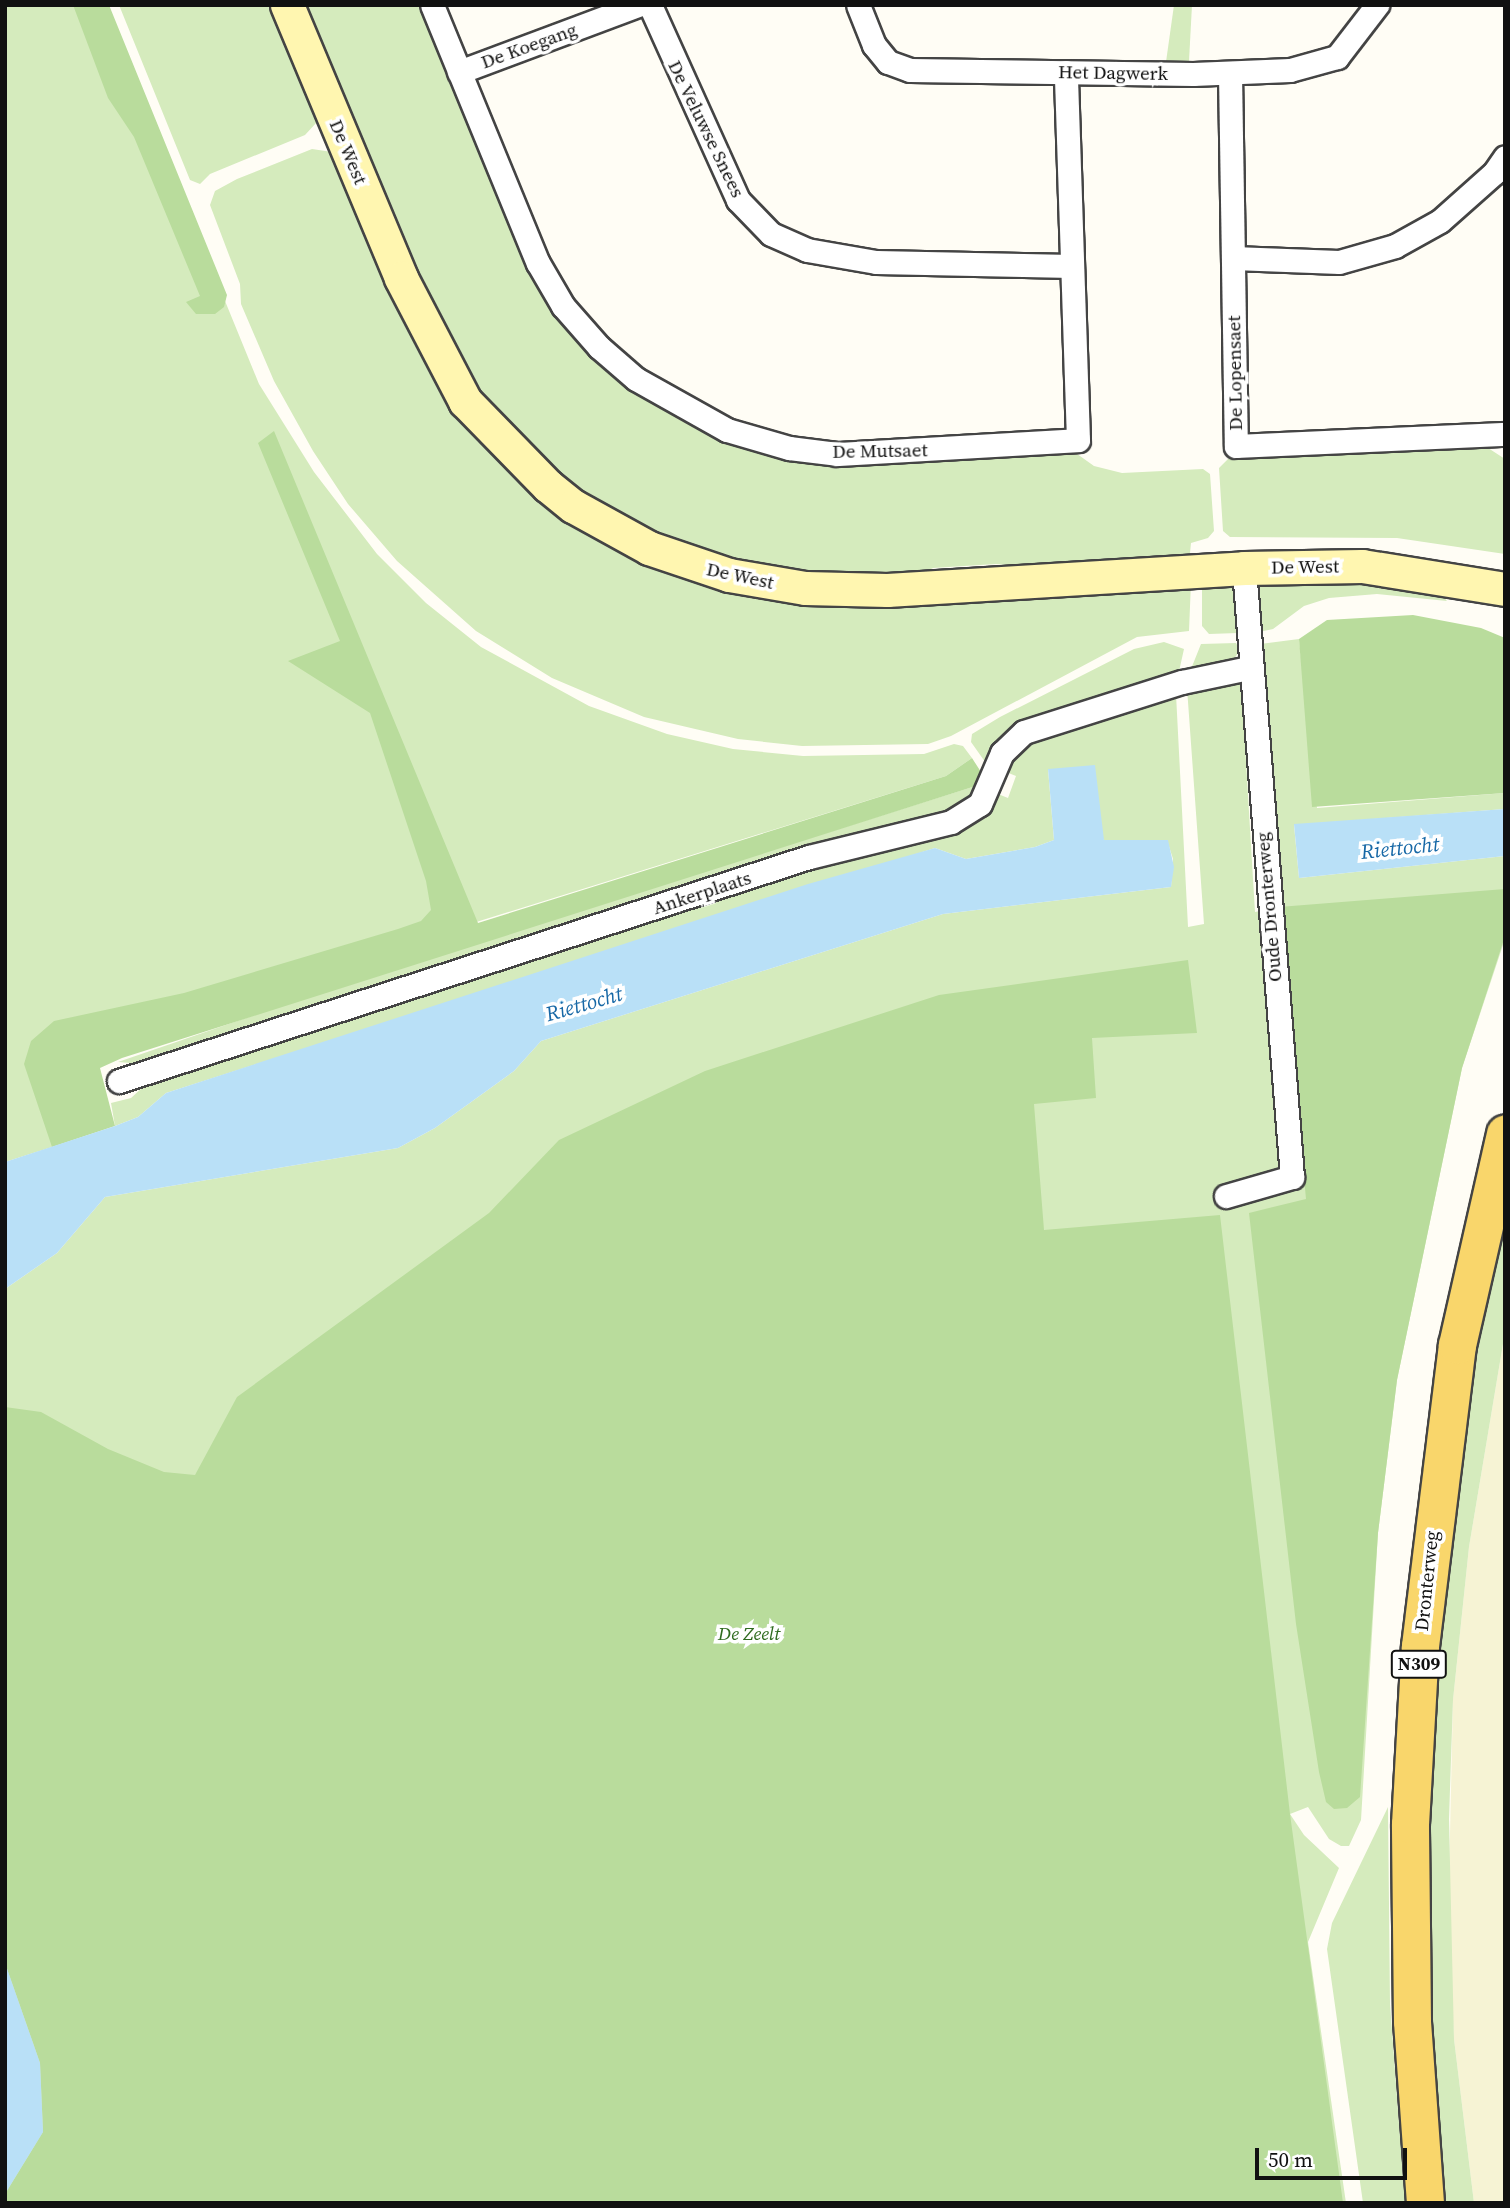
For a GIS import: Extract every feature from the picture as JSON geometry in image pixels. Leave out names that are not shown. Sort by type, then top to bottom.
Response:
[{"type":"main road","name":"De West","points":[[287,5],[401,278],[465,401],[521,463],[602,523],[690,564],[804,588],[887,590],[1244,568],[1362,566],[1505,589]]},
{"type":"main road","name":"Dronterweg","points":[[1425,2203],[1412,2021],[1410,1824],[1420,1646],[1457,1345],[1505,1133]]},
{"type":"street","name":"De Mutsaet","points":[[432,5],[538,263],[563,306],[599,347],[636,379],[727,430],[789,448],[860,455],[1078,440],[1066,72]]},
{"type":"street","name":"De Koegang","points":[[459,72],[638,5]]},
{"type":"street","name":"De Veluwse Snees","points":[[650,5],[738,200],[772,234],[807,250],[877,262],[1072,266]]},
{"type":"street","name":"Het Dagwerk","points":[[858,5],[874,45],[888,62],[910,70],[1066,72],[1290,70],[1337,57],[1377,5]]},
{"type":"street","name":"De Lopensaet","points":[[1230,72],[1236,446],[1505,434]]},
{"type":"street","points":[[1233,258],[1339,262],[1395,246],[1440,222],[1494,173],[1505,157]]},
{"type":"street","name":"Oude Dronterweg","points":[[1226,1196],[1292,1177],[1249,668],[1244,568]]},
{"type":"street","name":"Ankerplaats","points":[[119,1082],[809,857],[951,822],[980,804],[1002,753],[1024,732],[1182,682],[1249,668]]},
{"type":"shaded area","points":[[1505,1332],[1505,2203],[1474,2203],[1454,2039],[1448,1924],[1453,1700],[1469,1547]]},
{"type":"green space","points":[[5,5],[104,5],[259,384],[314,472],[377,554],[426,603],[481,647],[589,706],[667,734],[733,749],[803,756],[924,754],[954,744],[963,746],[972,758],[946,776],[65,1050],[52,1147],[5,1162]]},
{"type":"green space","points":[[73,5],[109,5],[227,295],[224,307],[215,314],[196,314],[186,302],[200,296],[134,137],[108,98]]},
{"type":"green space","points":[[119,5],[277,5],[320,111],[317,122],[305,135],[210,174],[200,184],[190,180]]},
{"type":"green space","points":[[299,5],[425,5],[516,234],[646,396],[658,404],[731,440],[1073,451],[1094,466],[1122,473],[1203,469],[1210,474],[1214,531],[1208,538],[1191,543],[1189,563],[1066,570],[996,564],[933,568],[909,580],[789,577],[632,530],[525,452],[445,347]]},
{"type":"green space","points":[[1174,5],[1192,5],[1189,61],[1166,62]]},
{"type":"green space","points":[[312,149],[332,152],[461,410],[703,581],[1191,582],[1189,631],[1137,637],[951,736],[928,744],[802,746],[738,739],[644,717],[552,678],[476,631],[397,561],[348,504],[313,451],[274,381],[241,304],[240,284],[210,205],[215,191],[237,179]]},
{"type":"green space","points":[[274,431],[478,923],[946,776],[972,758],[981,772],[982,784],[122,1058],[100,1068],[115,1126],[52,1147],[24,1064],[31,1041],[54,1021],[184,993],[398,929],[421,921],[431,910],[426,881],[370,713],[288,661],[340,641],[258,443]]},
{"type":"green space","points":[[1485,446],[1505,459],[1505,554],[1397,538],[1230,537],[1223,531],[1219,468],[1229,458]]},
{"type":"green space","points":[[1328,578],[1439,592],[1447,601],[1377,594],[1329,598],[1304,606],[1273,629],[1254,633],[1251,589],[1260,579]]},
{"type":"green space","points":[[1225,581],[1235,590],[1238,633],[1209,634],[1202,626],[1202,582]]},
{"type":"green space","points":[[1413,615],[1481,628],[1505,638],[1505,793],[1312,807],[1299,639],[1327,620]]},
{"type":"green space","name":"De Zeelt","points":[[1299,639],[1317,808],[1505,793],[1505,809],[1294,825],[1299,878],[1505,856],[1505,939],[1462,1068],[1397,1380],[1378,1533],[1361,1820],[1349,1846],[1341,1846],[1329,1839],[1308,1807],[1290,1814],[1304,1835],[1339,1868],[1308,1942],[1346,2203],[5,2203],[5,1289],[57,1253],[105,1197],[398,1148],[435,1128],[514,1071],[541,1041],[943,914],[1171,887],[1173,859],[1167,840],[1104,840],[1048,769],[1054,840],[1035,847],[966,859],[935,848],[166,1093],[138,1117],[115,1126],[111,1103],[131,1098],[154,1077],[856,852],[993,792],[1008,798],[1016,776],[1001,770],[1021,743],[1176,694],[1188,927],[1204,924],[1187,688],[1241,678],[1255,912],[1279,907],[1260,644]]},
{"type":"green space","points":[[1164,642],[1184,649],[1178,676],[1069,710],[988,766],[971,742],[972,734],[1000,717],[1134,649]]},
{"type":"green space","points":[[1236,643],[1240,650],[1232,662],[1189,674],[1201,644]]},
{"type":"green space","points":[[982,784],[969,805],[143,1064],[118,1062],[351,982]]},
{"type":"green space","points":[[1505,889],[1505,936],[1462,1068],[1397,1380],[1378,1533],[1360,1797],[1347,1808],[1334,1809],[1326,1802],[1319,1772],[1296,1624],[1249,1213],[1306,1199],[1279,907]]},
{"type":"green space","name":"De Zeelt","points":[[1188,960],[1197,1033],[1092,1038],[1096,1098],[1034,1104],[1044,1230],[1220,1215],[1290,1814],[1343,2203],[5,2203],[5,2194],[43,2132],[40,2063],[5,1963],[5,1407],[41,1412],[108,1449],[164,1472],[195,1475],[237,1397],[489,1213],[559,1140],[705,1071],[939,995]]},
{"type":"green space","points":[[1505,1180],[1505,1332],[1469,1547],[1453,1700],[1449,1819],[1454,2039],[1474,2203],[1434,2203],[1421,1881],[1447,1487]]},
{"type":"green space","points":[[1388,1807],[1390,2004],[1405,2203],[1363,2203],[1327,1949],[1332,1923]]},
{"type":"water","name":"Riettocht","points":[[1095,765],[1104,840],[1168,840],[1174,867],[1171,887],[943,914],[541,1041],[514,1071],[435,1128],[398,1148],[105,1197],[57,1253],[5,1289],[5,1162],[138,1117],[166,1093],[808,884],[935,848],[966,859],[1035,847],[1054,840],[1048,769]]},
{"type":"water","name":"Riettocht","points":[[1505,809],[1505,856],[1299,878],[1294,824]]},
{"type":"water","points":[[5,1963],[40,2063],[43,2132],[5,2194]]}]
